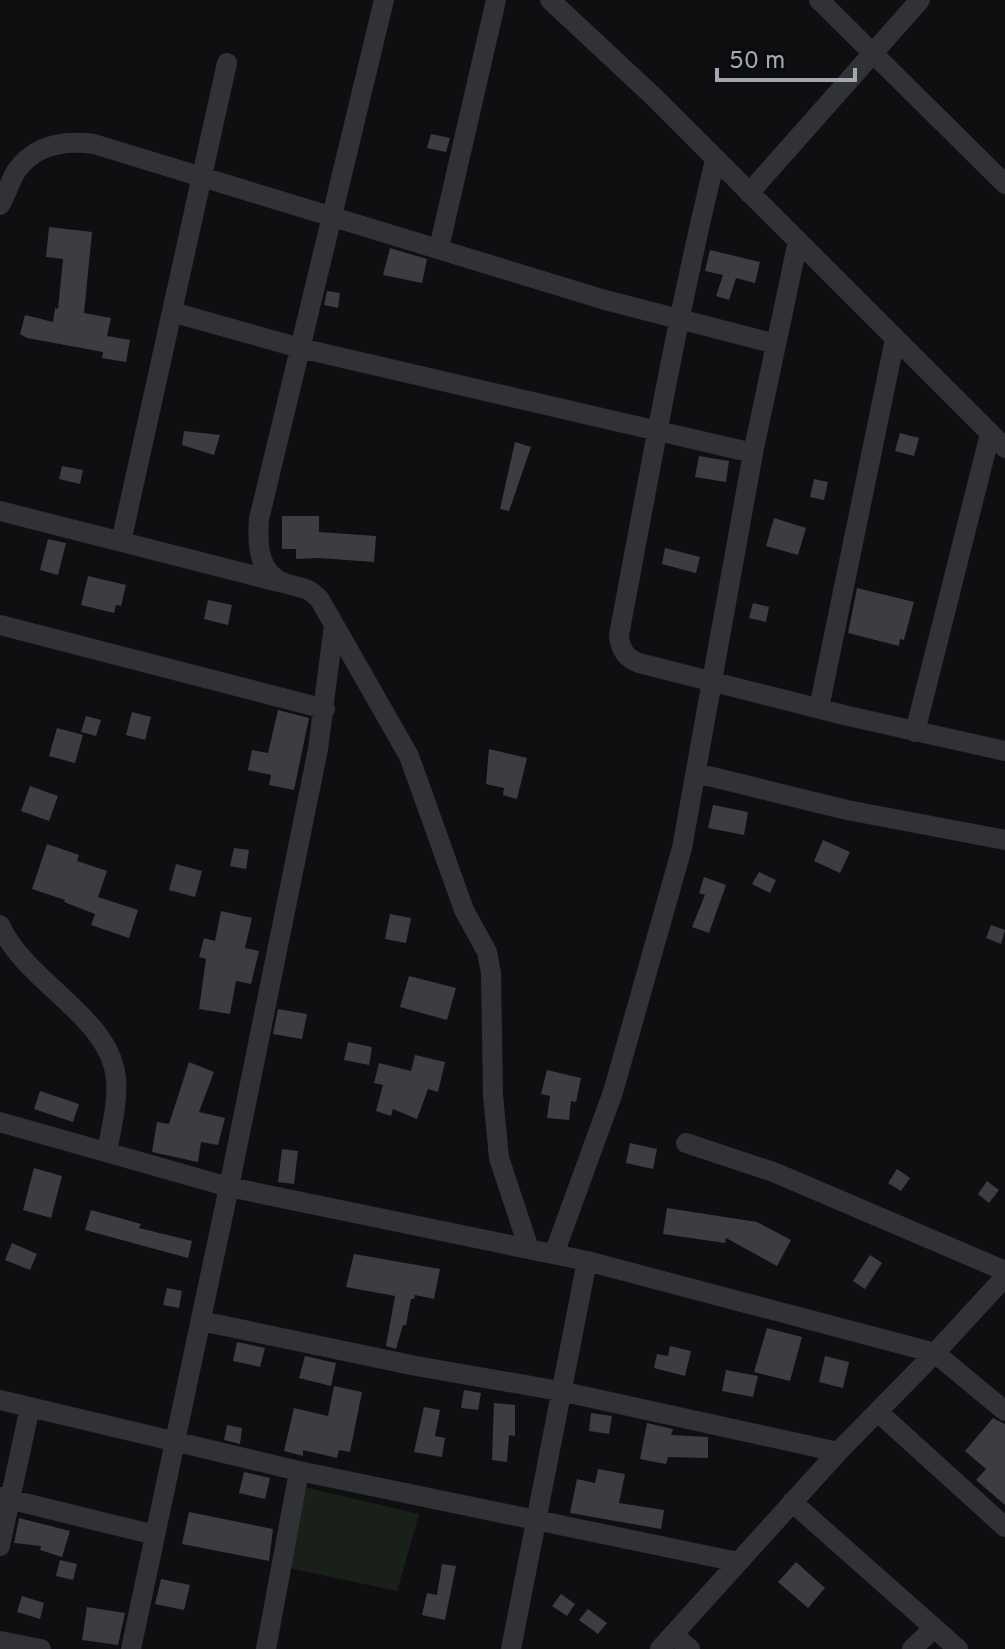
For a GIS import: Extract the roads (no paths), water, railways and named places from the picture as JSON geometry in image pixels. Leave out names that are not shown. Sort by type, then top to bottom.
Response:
[{"type":"street","points":[[282,583],[261,560],[257,546],[259,519],[384,0]]},
{"type":"street","points":[[439,248],[496,0]]},
{"type":"street","points":[[550,0],[654,97],[999,439],[915,732]]},
{"type":"street","points":[[819,0],[1005,184]]},
{"type":"street","points":[[749,193],[920,0]]},
{"type":"street","points":[[121,542],[227,63]]},
{"type":"street","points":[[0,205],[16,171],[32,155],[51,145],[72,141],[94,144],[605,300],[776,344]]},
{"type":"street","points":[[715,160],[657,431],[619,635],[620,645],[631,659],[714,682],[1005,751]]},
{"type":"street","points":[[554,1254],[613,1092],[682,848],[753,453],[798,241]]},
{"type":"street","points":[[172,312],[300,348],[753,453]]},
{"type":"street","points":[[819,708],[895,339]]},
{"type":"street","points":[[0,511],[311,590],[320,600],[409,756],[464,910],[487,952],[491,973],[493,1095],[499,1158],[529,1249]]},
{"type":"street","points":[[131,1649],[229,1187],[325,709],[334,624]]},
{"type":"street","points":[[0,625],[325,709]]},
{"type":"street","points":[[696,773],[847,810],[1005,840]]},
{"type":"street","points":[[0,925],[24,961],[105,1043],[113,1061],[116,1080],[107,1152]]},
{"type":"street","points":[[0,1122],[229,1187],[587,1261],[935,1353],[1005,1411]]},
{"type":"street","points":[[686,1143],[776,1173],[1005,1274],[666,1642],[690,1649]]},
{"type":"street","points":[[511,1649],[587,1261]]},
{"type":"street","points":[[201,1321],[416,1366],[560,1391],[838,1452]]},
{"type":"street","points":[[0,1400],[299,1471],[738,1562]]},
{"type":"street","points":[[0,1546],[5,1498],[30,1407]]},
{"type":"street","points":[[878,1412],[1005,1527]]},
{"type":"street","points":[[266,1649],[299,1471]]},
{"type":"street","points":[[5,1498],[155,1535]]},
{"type":"street","points":[[792,1502],[958,1649]]},
{"type":"street","points":[[912,1649],[934,1628]]},
{"type":"street","points":[[0,1641],[41,1649]]}]
